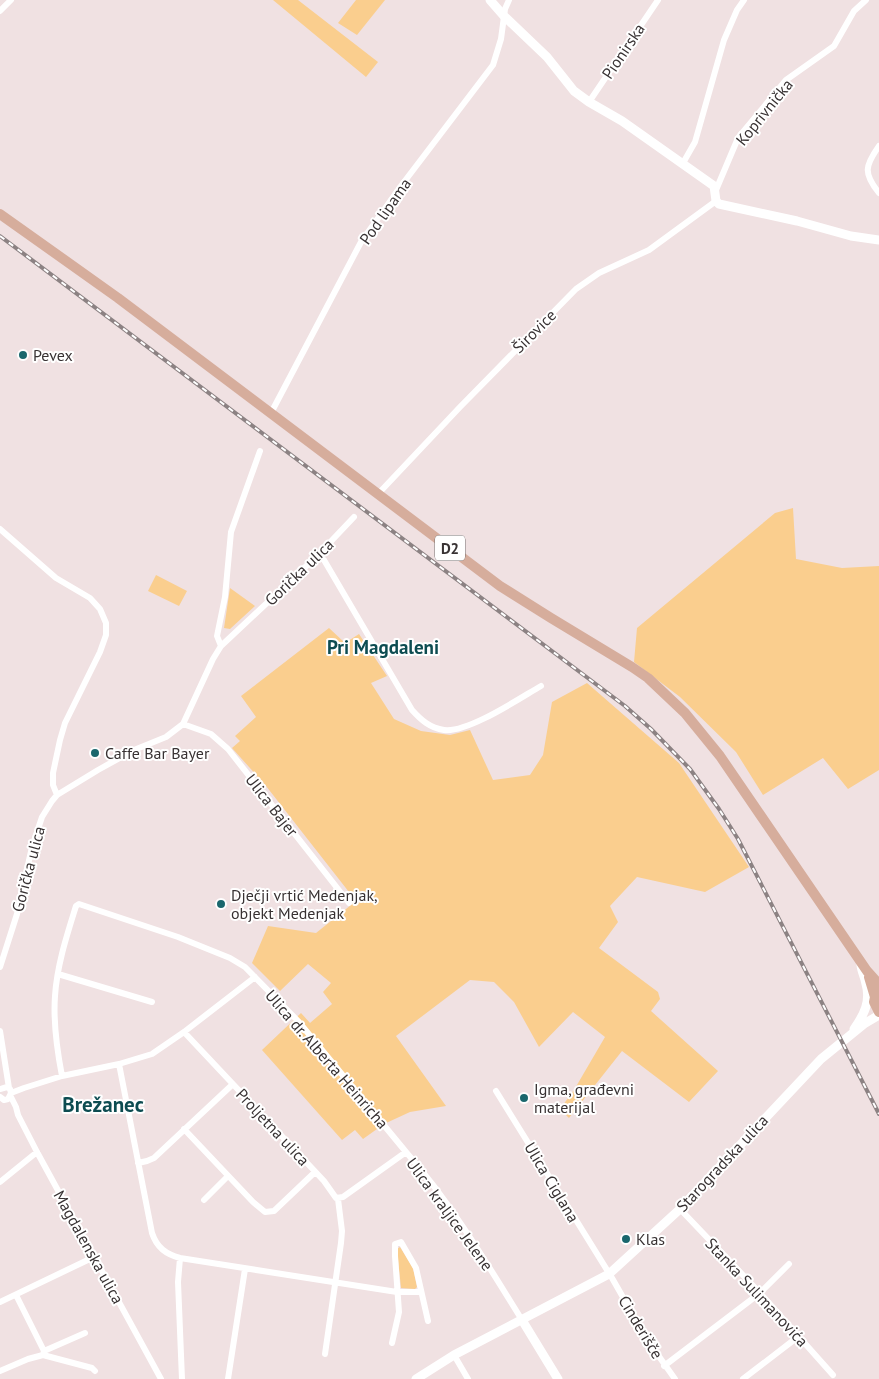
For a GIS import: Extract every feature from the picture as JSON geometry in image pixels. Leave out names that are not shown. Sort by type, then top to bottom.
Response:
[{"type":"main road","points":[[490,0],[547,57],[574,90],[588,102],[622,121],[714,186],[716,201],[728,207],[797,221],[851,236],[879,240]]},
{"type":"main road","name":"D2","points":[[0,214],[118,298],[500,586],[632,667],[668,695],[720,756],[867,971],[879,984]]},
{"type":"main road","points":[[852,1034],[868,1002],[867,986],[861,969],[861,961]]},
{"type":"main road","name":"D2","points":[[867,971],[877,1004]]},
{"type":"main road","name":"Starogradska ulica","points":[[416,1379],[454,1355],[609,1274],[680,1210],[802,1077],[821,1058],[864,1024],[877,1004]]},
{"type":"main road","points":[[522,1320],[558,1379]]},
{"type":"street","points":[[0,11],[12,0]]},
{"type":"street","points":[[504,0],[504,12]]},
{"type":"street","points":[[504,12],[509,0]]},
{"type":"street","name":"Pionirska","points":[[588,102],[658,0]]},
{"type":"street","points":[[683,163],[694,142],[724,40],[737,10],[744,0]]},
{"type":"street","name":"Koprivnička","points":[[716,190],[738,138],[786,80],[834,46],[854,11],[866,0]]},
{"type":"street","name":"Pod lipama","points":[[270,413],[361,242],[493,65],[502,39],[504,12]]},
{"type":"street","points":[[879,146],[870,159],[867,168],[869,180],[879,192]]},
{"type":"street","name":"Širovice","points":[[378,494],[460,407],[576,290],[599,273],[649,250],[716,201]]},
{"type":"street","name":"Gorička ulica","points":[[221,646],[218,636],[225,597],[232,532],[238,509],[260,451]]},
{"type":"street","name":"Gorička ulica","points":[[0,967],[16,914],[32,847],[42,817],[57,795],[122,757],[166,737],[183,724],[221,646],[318,555],[354,517]]},
{"type":"street","points":[[0,529],[56,578],[90,598],[100,609],[106,623],[106,635],[100,652],[65,723],[60,740],[53,779],[57,795]]},
{"type":"street","points":[[318,555],[324,560],[412,710],[423,722],[435,728],[446,730],[462,727],[481,720],[541,686]]},
{"type":"street","name":"Ulica Bajer","points":[[183,724],[211,734],[228,749],[348,903]]},
{"type":"street","name":"Ulica dr. Alberta Heinricha","points":[[58,974],[76,906],[79,904],[205,947],[245,967],[298,1021],[406,1152]]},
{"type":"street","points":[[62,1076],[55,1023],[55,997],[58,974],[152,1002]]},
{"type":"street","points":[[0,1031],[5,1067],[6,1093],[20,1087],[24,1088],[62,1076],[119,1064],[152,1054],[184,1032],[255,977]]},
{"type":"street","name":"Proljetna ulica","points":[[184,1032],[315,1172],[274,1211],[268,1213],[262,1211],[184,1129]]},
{"type":"street","points":[[119,1064],[154,1240],[166,1254],[245,1269],[397,1292],[422,1292]]},
{"type":"street","name":"Proljetna ulica","points":[[138,1163],[154,1158],[233,1084]]},
{"type":"street","name":"Ulica Ciglana","points":[[496,1091],[609,1274]]},
{"type":"street","name":"Magdalenska ulica","points":[[6,1093],[161,1379]]},
{"type":"street","points":[[0,1182],[37,1152]]},
{"type":"street","name":"Ulica kraljice Jelene","points":[[338,1199],[344,1197],[406,1152],[474,1242],[522,1320]]},
{"type":"street","points":[[315,1172],[338,1199],[342,1231],[325,1354]]},
{"type":"street","points":[[204,1200],[228,1176]]},
{"type":"street","name":"Stanka Sulimanovića","points":[[680,1210],[760,1293],[833,1375]]},
{"type":"street","points":[[392,1344],[399,1312],[395,1248],[396,1244],[401,1242],[416,1268],[428,1321]]},
{"type":"street","points":[[0,1302],[94,1256]]},
{"type":"street","points":[[180,1258],[178,1282],[182,1379]]},
{"type":"street","points":[[664,1366],[760,1293],[789,1264]]},
{"type":"street","points":[[228,1379],[245,1269]]},
{"type":"street","name":"Cinderišče","points":[[609,1274],[664,1366],[675,1379]]},
{"type":"street","points":[[16,1295],[44,1353],[92,1368],[95,1371]]},
{"type":"street","points":[[0,1372],[85,1333]]},
{"type":"street","points":[[743,1379],[798,1336]]},
{"type":"street","points":[[454,1355],[468,1379]]},
{"type":"shaded area","points":[[273,0],[298,0],[378,62],[366,77]]},
{"type":"shaded area","points":[[356,0],[385,0],[357,35],[338,23]]},
{"type":"shaded area","points":[[793,508],[796,559],[842,568],[879,566],[879,770],[848,789],[823,758],[763,795],[736,752],[680,697],[634,662],[637,628],[775,513]]},
{"type":"shaded area","points":[[156,575],[187,591],[179,606],[148,591]]},
{"type":"shaded area","points":[[230,588],[255,606],[230,629],[224,628]]},
{"type":"shaded area","points":[[329,628],[345,643],[359,634],[387,676],[371,683],[394,719],[421,731],[450,735],[470,730],[493,780],[530,775],[543,755],[552,702],[587,683],[679,763],[749,867],[705,892],[637,877],[610,906],[618,922],[599,948],[658,992],[660,999],[651,1011],[718,1071],[689,1102],[622,1051],[569,1118],[560,1109],[574,1090],[605,1037],[573,1012],[539,1047],[514,1002],[494,982],[470,980],[396,1036],[446,1106],[410,1112],[384,1124],[363,1139],[355,1130],[342,1140],[262,1050],[301,1013],[310,1023],[332,1004],[323,992],[331,983],[308,964],[280,991],[252,963],[268,926],[316,933],[356,901],[266,786],[232,748],[240,741],[235,736],[256,717],[241,696]]},
{"type":"shaded area","points":[[400,1247],[413,1268],[417,1287],[415,1289],[401,1288],[397,1249]]},
{"type":"railway","points":[[0,236],[625,706],[651,729],[690,769],[738,839],[879,1114]]},
{"type":"place","name":"Pevex","points":[[23,355]]},
{"type":"place","name":"Caffe Bar Bayer","points":[[95,753]]},
{"type":"place","name":"Dječji vrtić Medenjak, objekt Medenjak","points":[[221,904]]},
{"type":"place","name":"Igma, građevni materijal","points":[[524,1098]]},
{"type":"place","name":"Klas","points":[[626,1239]]},
{"type":"district","name":"Pri Magdaleni","points":[[383,647]]},
{"type":"district","name":"Brežanec","points":[[103,1104]]}]
